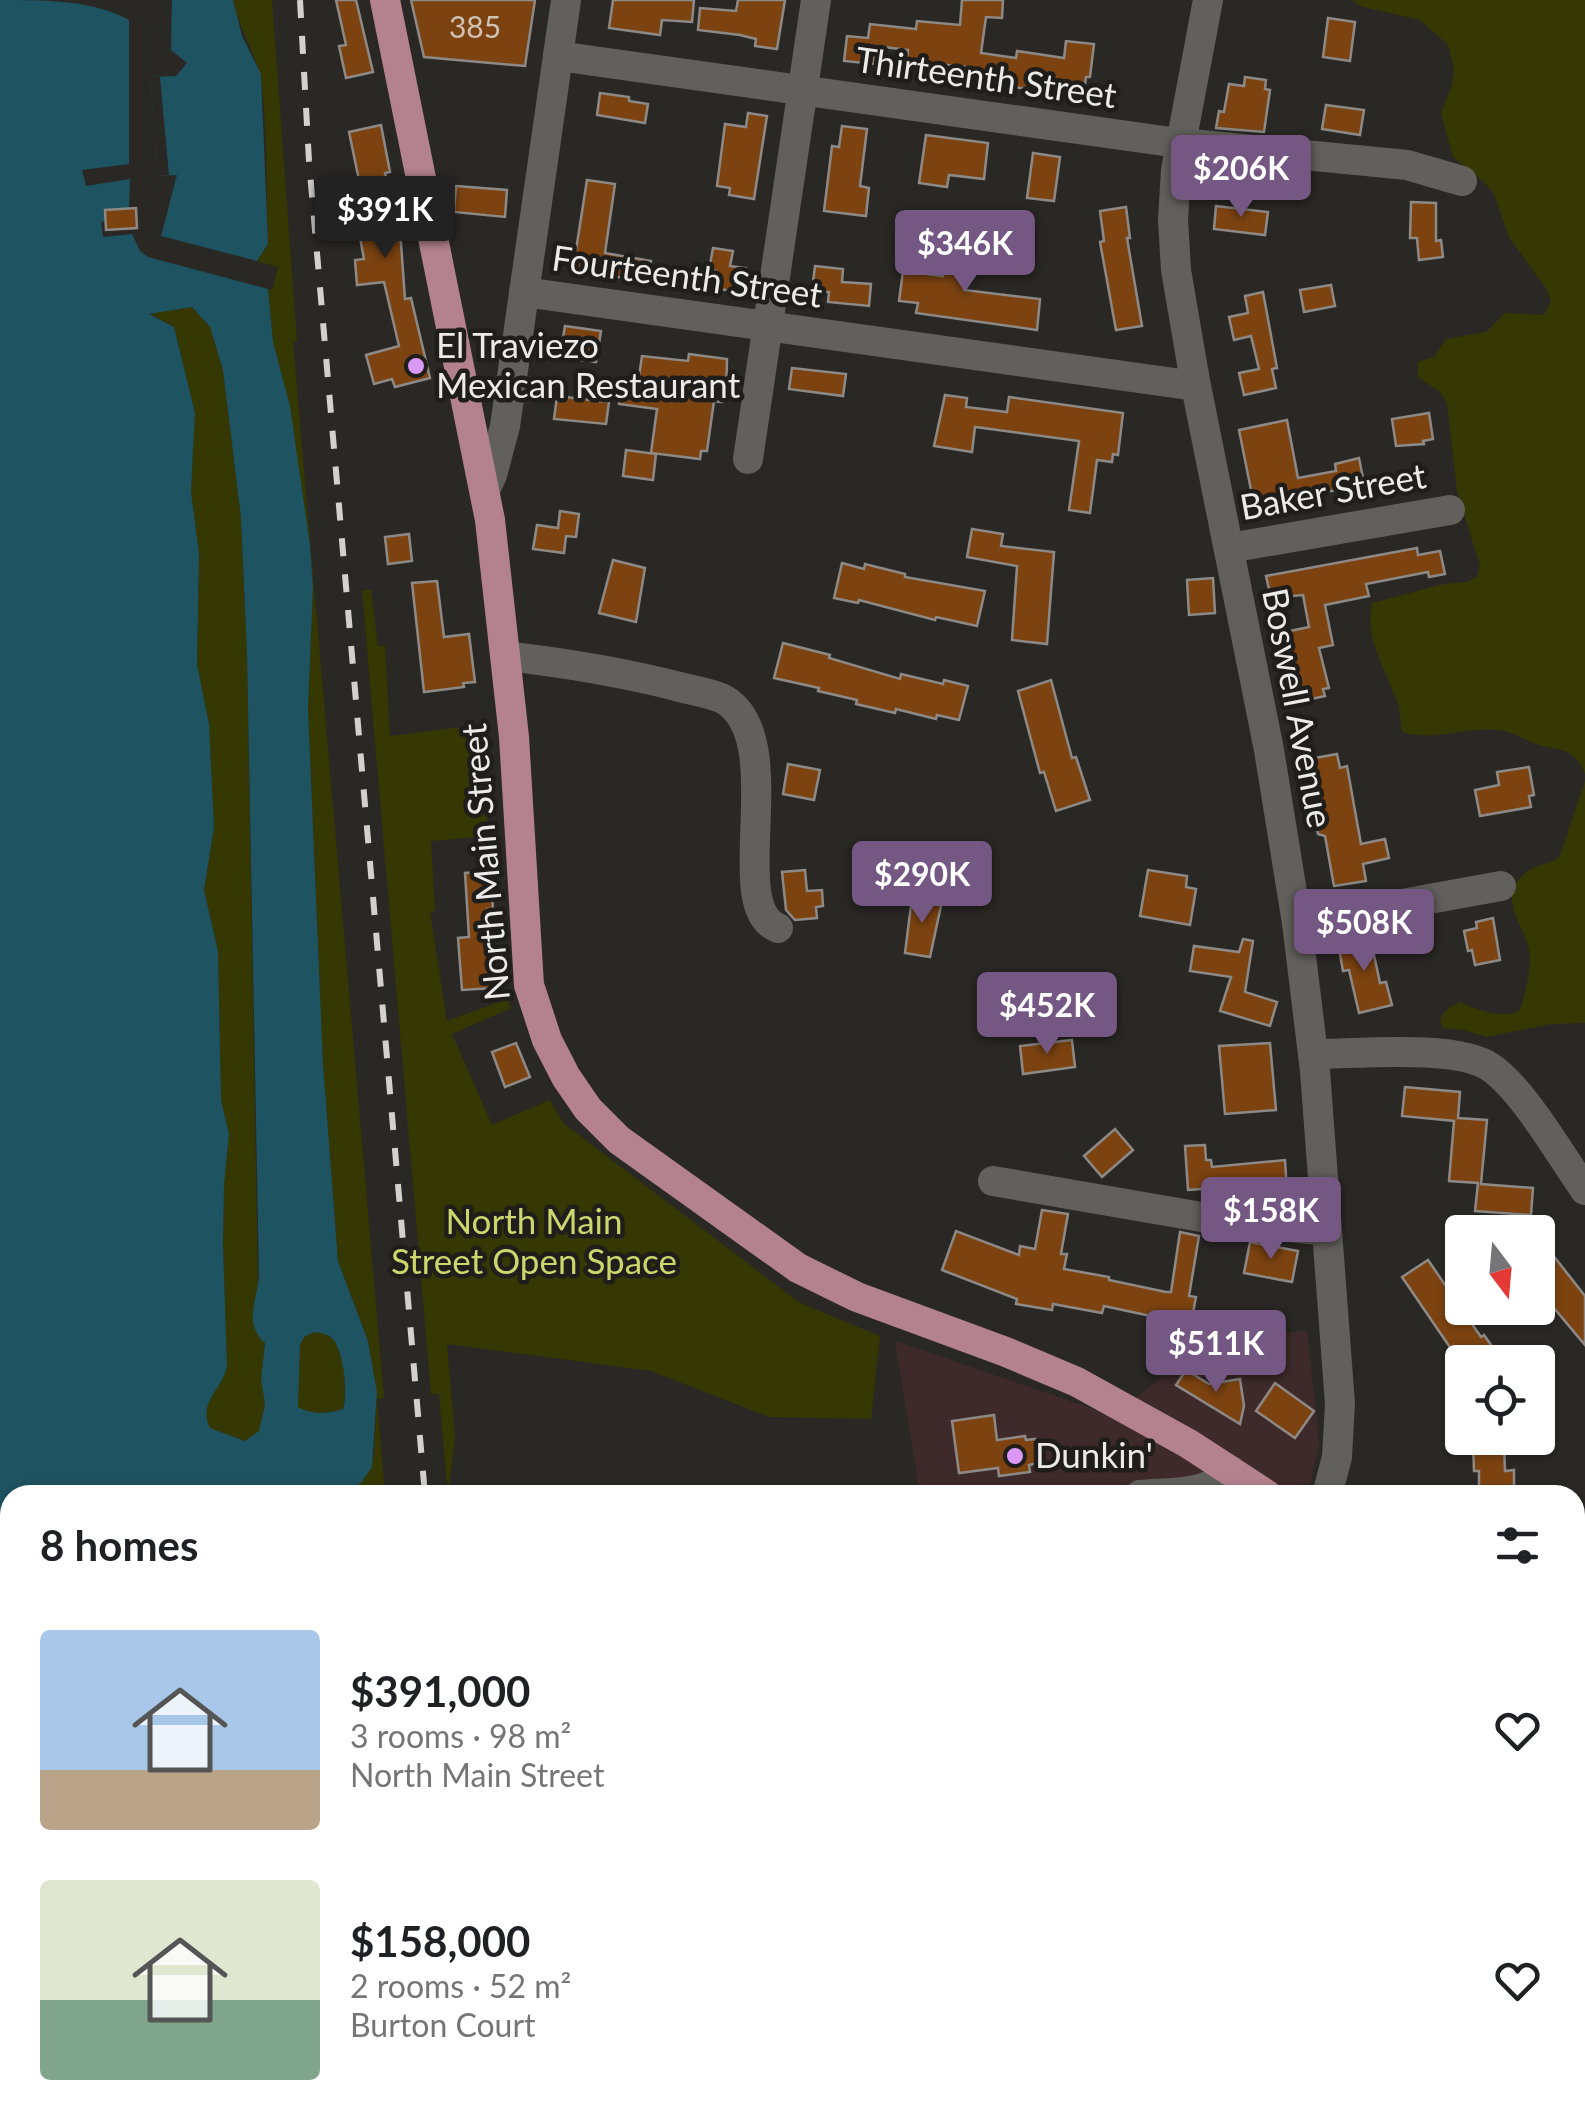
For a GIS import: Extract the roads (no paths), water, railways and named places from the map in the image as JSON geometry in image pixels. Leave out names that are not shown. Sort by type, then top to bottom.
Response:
[{"type":"main road","name":"North Main Street","points":[[385,0],[485,490],[506,656],[529,985],[537,1016],[556,1058],[588,1109],[641,1158],[806,1273],[857,1297],[1052,1371],[1144,1417],[1252,1485]]},
{"type":"street","points":[[485,490],[502,443],[566,0]]},
{"type":"street","points":[[748,459],[816,0]]},
{"type":"street","name":"Boswell Avenue","points":[[1208,0],[1174,193],[1174,244],[1196,386],[1269,750],[1298,922],[1313,1054],[1340,1404],[1337,1457],[1330,1485]]},
{"type":"street","name":"Thirteenth Street","points":[[558,56],[1181,143],[1407,165],[1462,181]]},
{"type":"street","name":"Fourteenth Street","points":[[524,292],[1196,386]]},
{"type":"street","name":"Baker Street","points":[[1228,548],[1450,510]]},
{"type":"street","points":[[506,656],[605,668],[725,700],[747,725],[756,760],[754,844],[758,906],[766,922],[778,928]]},
{"type":"street","points":[[1298,922],[1501,886]]},
{"type":"street","points":[[1313,1054],[1454,1054],[1489,1066],[1516,1093],[1585,1190]]},
{"type":"street","points":[[993,1181],[1214,1219],[1327,1230]]},
{"type":"street","points":[[1210,1485],[1230,1470]]},
{"type":"water","points":[[0,0],[84,5],[129,20],[129,164],[82,170],[86,186],[130,179],[129,208],[105,210],[106,221],[101,222],[103,237],[132,234],[140,251],[148,257],[268,289],[273,342],[290,406],[310,545],[313,587],[308,708],[323,1064],[338,1261],[368,1341],[377,1392],[372,1467],[361,1483],[0,1485]],"holes":[[[192,307],[210,327],[223,370],[241,518],[247,655],[259,1276],[253,1320],[265,1343],[261,1379],[265,1404],[259,1431],[245,1441],[210,1428],[207,1419],[209,1403],[227,1365],[223,1244],[229,1134],[221,1100],[218,951],[204,890],[214,827],[209,724],[197,664],[199,553],[191,492],[195,413],[174,327],[149,314]],[[323,1333],[331,1337],[338,1349],[345,1385],[343,1409],[320,1413],[298,1407],[300,1345],[304,1337]]]},
{"type":"water","points":[[172,0],[233,0],[242,36],[261,74],[268,244],[257,261],[161,236],[177,175],[158,176],[150,77],[176,76],[187,63],[171,50]]},
{"type":"railway","points":[[300,0],[309,161],[424,1485]]},
{"type":"place","name":"El Traviezo Mexican Restaurant","points":[[416,366]]},
{"type":"place","name":"Dunkin'","points":[[1015,1456]]},
{"type":"park label","name":"North Main Street Open Space","points":[[534,1242]]}]
